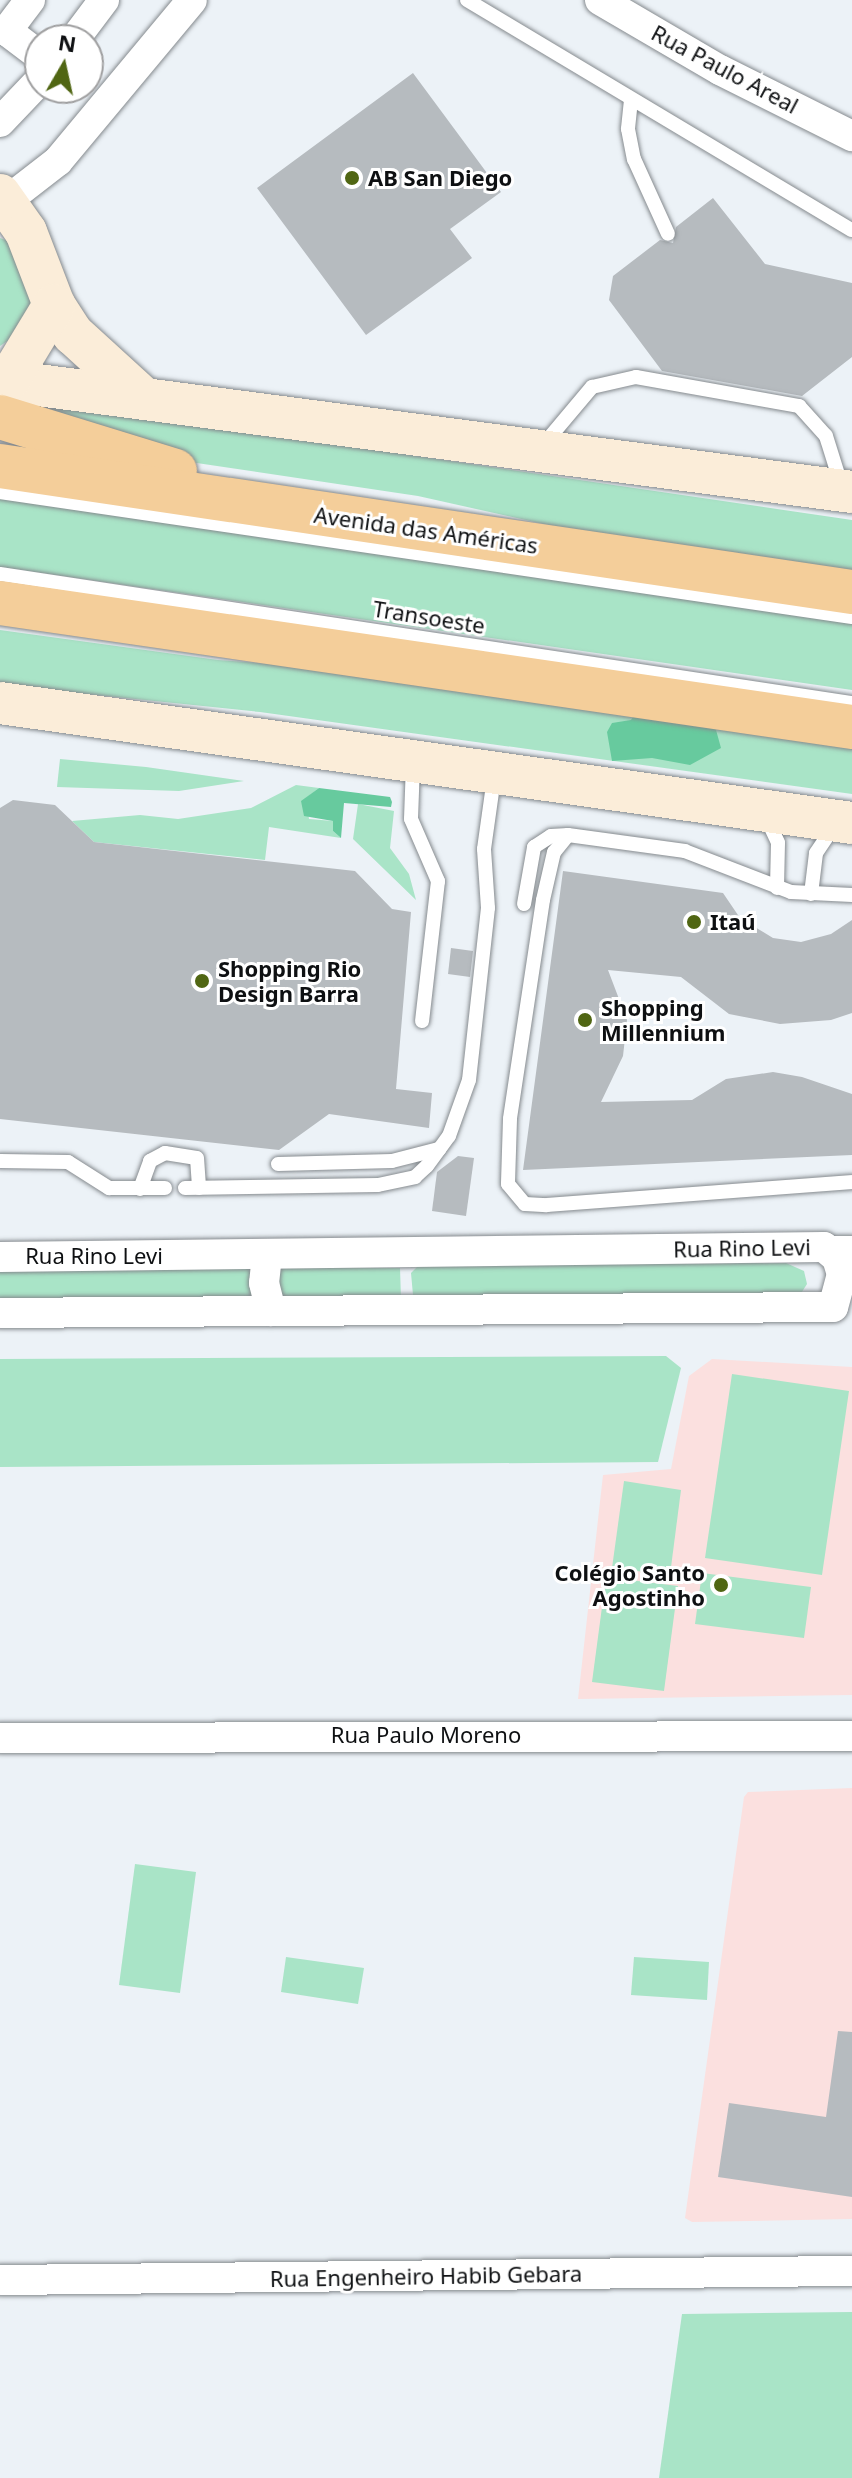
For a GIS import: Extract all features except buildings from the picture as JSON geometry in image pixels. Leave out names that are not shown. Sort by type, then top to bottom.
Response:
[{"type":"highway","points":[[3,393],[174,471],[275,490],[316,514]]},
{"type":"highway","name":"Avenida das Américas","points":[[0,466],[852,592]]},
{"type":"highway","points":[[3,597],[852,727]]},
{"type":"main road","points":[[3,201],[26,232],[54,305],[81,343],[141,396]]},
{"type":"main road","points":[[54,305],[3,393],[141,396],[848,492]]},
{"type":"main road","points":[[0,703],[845,822]]},
{"type":"street","points":[[24,44],[4,28],[30,0]]},
{"type":"street","points":[[86,24],[104,0]]},
{"type":"street","points":[[104,84],[192,0]]},
{"type":"street","name":"Rua Paulo Areal","points":[[600,0],[720,70],[852,136]]},
{"type":"street","points":[[0,122],[24,97]]},
{"type":"street","points":[[3,201],[58,161],[86,104]]},
{"type":"street","name":"Rua Rino Levi","points":[[0,1257],[838,1247],[837,1258],[842,1274],[842,1306],[0,1313]]},
{"type":"street","points":[[267,1255],[264,1283],[271,1311]]},
{"type":"street","name":"Rua Paulo Moreno","points":[[0,1738],[852,1736]]},
{"type":"street","name":"Rua Engenheiro Habib Gebara","points":[[0,2280],[852,2271]]},
{"type":"lane","points":[[467,0],[852,230]]},
{"type":"lane","points":[[631,100],[628,129],[634,159],[668,234]]},
{"type":"lane","points":[[539,450],[592,387],[636,377],[799,402],[826,436],[848,492]]},
{"type":"lane","points":[[0,492],[852,617]]},
{"type":"lane","name":"Transoeste","points":[[3,597],[852,703]]},
{"type":"lane","points":[[413,760],[408,806],[433,863],[439,900],[422,1021]]},
{"type":"lane","points":[[140,1189],[150,1161],[165,1153],[197,1158],[192,1188],[398,1182],[415,1177],[439,1149],[456,1120],[469,1080],[488,908],[484,849],[495,771]]},
{"type":"lane","points":[[760,808],[778,843],[777,888]]},
{"type":"lane","points":[[811,894],[816,853],[845,822]]},
{"type":"lane","points":[[568,835],[554,852],[543,900],[510,1119],[512,1194],[525,1204],[547,1205],[852,1182]]},
{"type":"lane","points":[[524,904],[534,847],[551,836],[568,835],[685,851],[777,888],[811,894],[852,895]]},
{"type":"lane","points":[[278,1164],[392,1161],[439,1149]]},
{"type":"lane","points":[[0,1161],[68,1162],[109,1188],[165,1188]]},
{"type":"shaded area","name":"Colégio Santo Agostinho","points":[[712,1359],[852,1367],[852,1695],[578,1699],[603,1475],[671,1469],[689,1376]]},
{"type":"shaded area","points":[[852,1788],[852,2219],[692,2222],[685,2218],[744,1797],[748,1792]]},
{"type":"green space","points":[[0,238],[13,243],[39,304],[22,331],[0,346]]},
{"type":"green space","points":[[0,395],[852,520],[852,577],[624,542],[418,496],[190,462]]},
{"type":"green space","points":[[0,497],[852,622],[852,690],[0,567]]},
{"type":"green space","points":[[0,630],[218,660],[437,676],[852,735],[852,794],[260,712],[0,685]]},
{"type":"green space","points":[[635,714],[713,719],[721,748],[690,765],[652,758],[612,761],[607,732],[612,723],[631,720]]},
{"type":"green space","points":[[60,759],[244,781],[179,791],[57,787]]},
{"type":"green space","points":[[296,785],[319,788],[306,798],[309,819],[333,821],[333,831],[341,838],[269,827],[265,860],[94,842],[72,821],[140,815],[178,819],[251,808]]},
{"type":"green space","points":[[319,788],[390,797],[391,807],[344,803],[341,838],[333,831],[333,821],[304,816],[301,801]]},
{"type":"green space","points":[[358,804],[394,811],[390,848],[409,874],[416,900],[353,839]]},
{"type":"green space","points":[[786,1263],[804,1271],[807,1284],[800,1295],[413,1295],[411,1273],[419,1265]]},
{"type":"green space","points":[[255,1266],[260,1302],[0,1303],[0,1267]]},
{"type":"green space","points":[[277,1266],[400,1268],[401,1300],[282,1302],[272,1284]]},
{"type":"green space","points":[[666,1356],[681,1368],[658,1462],[0,1467],[0,1359]]},
{"type":"green space","points":[[732,1374],[849,1391],[822,1575],[705,1558]]},
{"type":"green space","points":[[624,1481],[681,1490],[670,1575],[612,1568]]},
{"type":"green space","points":[[702,1573],[811,1587],[804,1638],[695,1624]]},
{"type":"green space","points":[[606,1577],[678,1586],[664,1691],[592,1682]]},
{"type":"green space","points":[[135,1864],[196,1872],[180,1993],[119,1985]]},
{"type":"green space","points":[[286,1957],[364,1968],[358,2004],[281,1992]]},
{"type":"green space","points":[[634,1957],[709,1962],[707,2000],[631,1995]]},
{"type":"green space","points":[[852,2312],[852,2478],[659,2478],[682,2314]]},
{"type":"place","name":"AB San Diego","points":[[352,178]]},
{"type":"place","name":"Itaú","points":[[694,922]]},
{"type":"place","name":"Shopping Rio Design Barra","points":[[202,981]]},
{"type":"place","name":"Shopping Millennium","points":[[585,1020]]},
{"type":"place","name":"Colégio Santo Agostinho","points":[[721,1585]]}]
